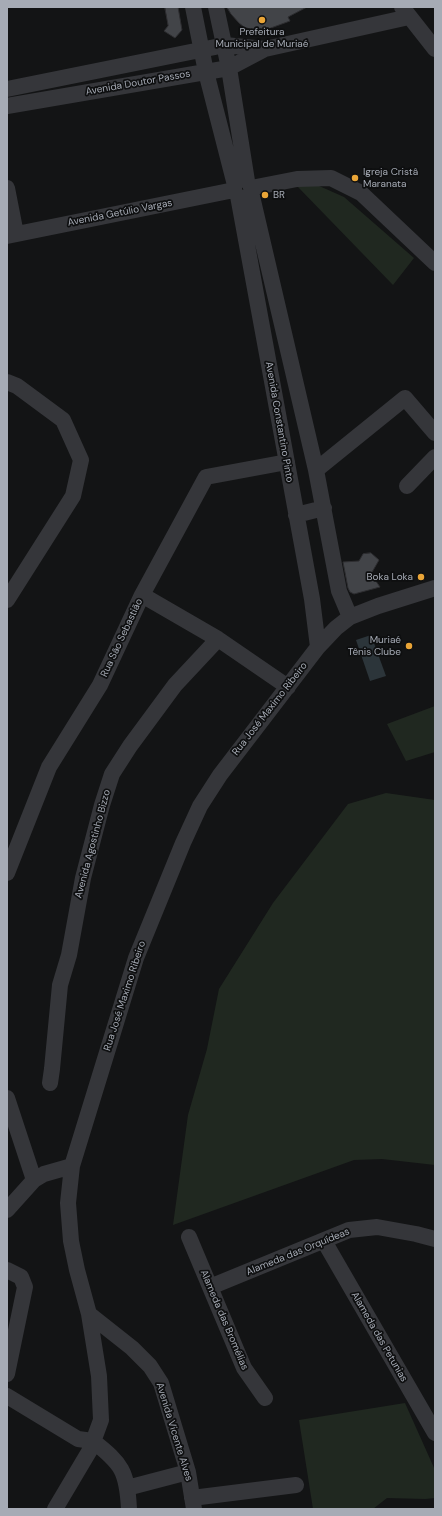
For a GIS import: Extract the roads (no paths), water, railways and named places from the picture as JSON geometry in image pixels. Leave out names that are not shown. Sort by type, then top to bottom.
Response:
[{"type":"street","name":"Avenida Constantino Pinto","points":[[193,7],[206,72],[242,189],[316,470],[339,591],[350,617]]},
{"type":"street","name":"Avenida Constantino Pinto","points":[[216,7],[229,68],[242,189]]},
{"type":"street","name":"Avenida Doutor Passos","points":[[7,106],[229,68],[265,49],[406,12]]},
{"type":"street","points":[[406,12],[435,49]]},
{"type":"street","name":"Avenida Doutor Passos","points":[[7,89],[225,45],[265,49]]},
{"type":"street","name":"Avenida Getúlio Vargas","points":[[12,235],[297,179],[331,178],[361,193],[435,263]]},
{"type":"street","points":[[7,188],[12,235]]},
{"type":"street","name":"Avenida Constantino Pinto","points":[[248,213],[287,462],[312,599],[318,647]]},
{"type":"street","points":[[7,382],[17,386],[63,420],[81,460],[73,496],[7,600]]},
{"type":"street","points":[[316,470],[405,398],[435,433]]},
{"type":"street","points":[[407,486],[435,457]]},
{"type":"street","name":"Rua São Sebastião","points":[[7,873],[49,767],[100,685],[142,595],[206,477],[287,462]]},
{"type":"street","points":[[296,515],[324,508]]},
{"type":"street","name":"Rua José Maximo Ribeiro","points":[[55,1509],[90,1450],[101,1420],[99,1376],[89,1314],[71,1242],[68,1203],[72,1166],[136,958],[183,843],[200,806],[220,775],[318,647],[336,628],[350,617],[378,606],[435,588]]},
{"type":"street","points":[[142,595],[218,639],[288,687]]},
{"type":"street","name":"Avenida Agostinho Bizzo","points":[[50,1083],[60,985],[69,955],[83,878],[102,805],[112,774],[130,746],[175,685],[218,639]]},
{"type":"street","points":[[7,1098],[34,1180]]},
{"type":"street","points":[[7,1210],[34,1180],[44,1174],[72,1166]]},
{"type":"street","name":"Alameda das Orquídeas","points":[[210,1287],[348,1230],[377,1227],[416,1234],[435,1240]]},
{"type":"street","name":"Alameda das Bromélias","points":[[189,1238],[244,1368],[265,1398]]},
{"type":"street","name":"Alameda das Petunias","points":[[324,1240],[435,1433]]},
{"type":"street","points":[[7,1270],[21,1277],[25,1287],[7,1374]]},
{"type":"street","name":"Avenida Vicente Alves","points":[[89,1314],[132,1348],[150,1366],[161,1383],[188,1472],[193,1504]]},
{"type":"street","points":[[7,1396],[78,1439],[93,1441],[119,1465],[127,1488],[129,1509]]},
{"type":"street","points":[[127,1488],[188,1472]]},
{"type":"street","points":[[193,1504],[296,1485]]},
{"type":"place","name":"Prefeitura Municipal de Muriaé","points":[[262,20]]},
{"type":"place","name":"Igreja Cristâ Maranata","points":[[355,178]]},
{"type":"place","name":"BR","points":[[265,195]]},
{"type":"place","name":"Boka Loka","points":[[421,577]]},
{"type":"place","name":"Muriaé Tênis Clube","points":[[409,646]]}]
